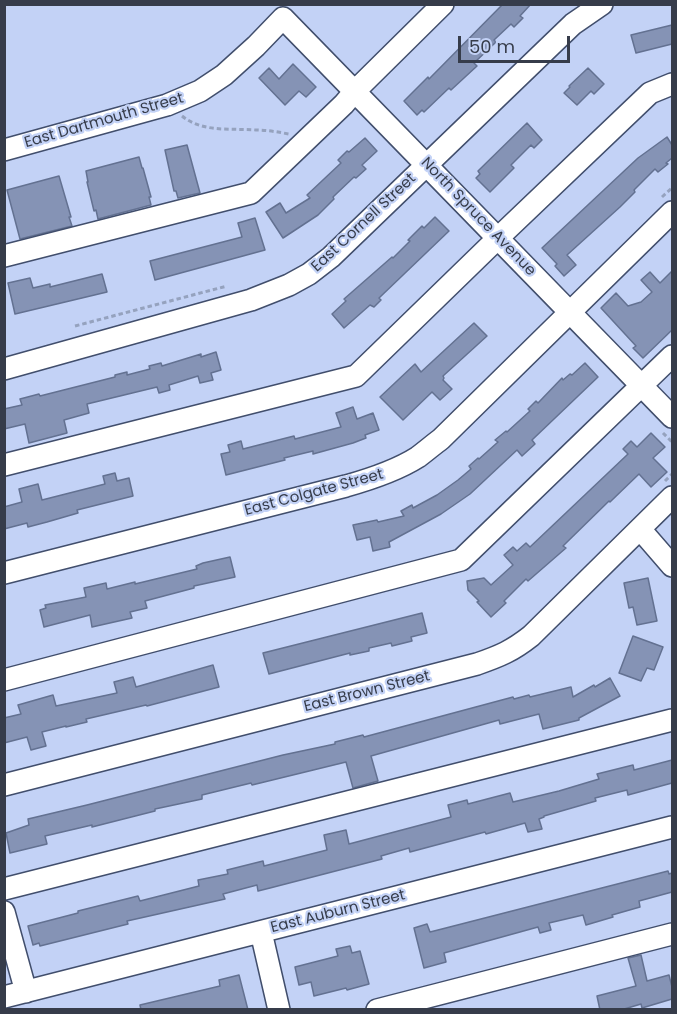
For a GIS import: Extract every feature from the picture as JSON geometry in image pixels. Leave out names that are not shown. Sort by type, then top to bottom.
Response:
[{"type":"street","points":[[4,256],[251,193],[344,104],[443,4]]},
{"type":"street","name":"East Cornell Street","points":[[4,369],[251,300],[289,285],[309,274],[331,257],[573,24],[602,4]]},
{"type":"street","name":"North Spruce Avenue","points":[[283,18],[672,417]]},
{"type":"street","name":"East Dartmouth Street","points":[[4,150],[167,105],[200,91],[224,75],[283,18]]},
{"type":"street","points":[[4,465],[356,376],[650,93],[672,84]]},
{"type":"street","name":"East Colgate Street","points":[[4,573],[346,486],[397,469],[441,439],[570,312],[666,206]]},
{"type":"street","points":[[4,680],[461,560],[672,356]]},
{"type":"street","name":"East Brown Street","points":[[4,785],[477,664],[500,656],[531,636],[672,497]]},
{"type":"street","points":[[640,529],[672,566]]},
{"type":"street","points":[[4,889],[672,720]]},
{"type":"street","name":"East Auburn Street","points":[[4,997],[672,827]]},
{"type":"street","points":[[4,912],[26,992]]},
{"type":"street","points":[[261,932],[279,1010]]},
{"type":"street","points":[[377,1010],[672,934]]},
{"type":"path","points":[[167,105],[198,125],[215,129],[256,130],[301,135],[308,139]]},
{"type":"path","points":[[666,206],[672,188]]},
{"type":"path","points":[[75,326],[234,285]]},
{"type":"building","points":[[503,4],[531,4],[520,16],[523,18],[514,27],[511,24],[494,40],[496,42],[474,63],[477,66],[451,90],[449,88],[424,112],[422,110],[417,115],[404,101]]},
{"type":"building","points":[[672,25],[672,44],[636,53],[631,35]]},
{"type":"building","points":[[293,64],[316,87],[306,97],[299,91],[285,105],[259,78],[269,68],[279,79]]},
{"type":"building","points":[[588,68],[604,84],[594,94],[591,91],[577,105],[564,93]]},
{"type":"building","points":[[527,123],[542,140],[534,148],[531,145],[511,165],[514,168],[490,192],[476,178],[480,174],[478,171]]},
{"type":"building","points":[[667,137],[672,145],[672,158],[666,163],[668,164],[658,172],[655,169],[620,207],[567,255],[576,265],[564,276],[555,266],[557,264],[542,248],[638,158]]},
{"type":"building","points":[[365,138],[377,151],[362,165],[366,169],[333,197],[334,199],[318,215],[283,238],[266,212],[280,203],[286,213],[310,198],[307,195],[341,163],[338,160]]},
{"type":"building","points":[[187,145],[200,193],[178,198],[174,191],[165,150]]},
{"type":"building","points":[[139,157],[151,197],[149,197],[151,205],[98,219],[96,210],[94,211],[86,171]]},
{"type":"building","points":[[59,176],[72,226],[20,239],[7,190]]},
{"type":"building","points":[[435,217],[449,231],[379,298],[381,300],[374,307],[370,305],[344,328],[332,314],[346,301],[344,299],[393,258],[422,226],[424,228]]},
{"type":"building","points":[[255,218],[265,250],[155,280],[150,261],[242,237],[238,223]]},
{"type":"building","points":[[672,271],[672,330],[643,358],[633,348],[636,346],[601,308],[616,293],[628,306],[641,302],[652,292],[641,280],[650,272],[660,283]]},
{"type":"building","points":[[102,274],[107,292],[15,314],[8,283],[30,278],[33,288],[50,284],[50,287]]},
{"type":"building","points":[[474,323],[487,336],[443,376],[443,380],[452,389],[440,400],[432,392],[403,420],[380,397],[415,364],[421,372]]},
{"type":"building","points":[[216,352],[221,370],[211,373],[213,380],[200,383],[198,376],[169,385],[170,390],[159,393],[157,387],[87,404],[89,413],[64,420],[67,433],[29,443],[25,424],[4,429],[4,409],[22,405],[20,399],[39,394],[40,396],[127,372],[127,375],[150,369],[149,366],[161,363],[162,366],[201,354],[201,357]]},
{"type":"building","points":[[585,363],[598,377],[532,440],[535,444],[522,456],[517,450],[470,494],[441,514],[389,542],[390,547],[373,551],[370,537],[357,540],[353,525],[404,516],[401,511],[412,505],[413,508],[437,495],[458,480],[471,469],[469,466],[498,442],[495,440],[530,411],[528,409],[536,401],[538,403],[562,378],[563,380],[570,374],[572,375]]},
{"type":"building","points":[[353,407],[357,419],[373,413],[379,430],[353,443],[313,454],[313,451],[284,458],[285,460],[226,475],[221,454],[230,452],[228,445],[241,441],[243,449],[341,427],[336,413]]},
{"type":"building","points":[[651,433],[665,447],[653,458],[667,472],[651,487],[639,474],[563,546],[566,548],[528,581],[526,579],[491,617],[468,590],[467,581],[484,578],[491,585],[513,565],[504,555],[513,547],[517,551],[526,543],[530,547],[628,454],[623,449],[631,441],[637,447]]},
{"type":"building","points":[[115,473],[117,481],[129,478],[133,496],[77,510],[78,513],[28,527],[27,523],[4,529],[4,507],[22,502],[19,489],[38,484],[42,500],[105,484],[103,476]]},
{"type":"building","points":[[230,557],[235,577],[194,586],[194,588],[145,601],[147,608],[130,612],[132,618],[92,627],[90,615],[44,627],[40,610],[46,608],[45,605],[86,597],[84,588],[106,583],[107,589],[135,582],[135,584],[197,569],[196,566],[203,563]]},
{"type":"building","points":[[648,578],[657,621],[637,625],[633,607],[629,608],[624,583]]},
{"type":"building","points":[[422,613],[427,633],[411,637],[412,641],[369,648],[369,651],[350,655],[350,653],[269,674],[263,653]]},
{"type":"building","points":[[633,636],[663,647],[654,670],[647,668],[641,681],[619,673]]},
{"type":"building","points":[[213,665],[219,687],[42,732],[46,746],[31,750],[27,737],[4,743],[4,718],[21,714],[18,705],[53,695],[56,706],[117,693],[114,682],[133,677],[136,687]]},
{"type":"building","points":[[610,678],[620,696],[579,720],[543,729],[539,714],[500,724],[499,720],[371,756],[378,781],[353,788],[346,762],[202,795],[202,799],[155,809],[155,811],[92,827],[92,825],[45,836],[47,844],[10,853],[6,833],[29,825],[28,819],[335,744],[335,742],[363,735],[364,737],[513,697],[514,699],[529,695],[530,697],[571,687],[573,697]]},
{"type":"building","points":[[672,760],[672,783],[628,795],[627,790],[595,798],[596,801],[544,816],[539,819],[542,829],[528,832],[525,823],[410,852],[409,848],[381,856],[382,859],[270,888],[258,891],[257,885],[223,894],[225,899],[127,921],[128,924],[40,946],[39,943],[33,945],[28,926],[138,896],[140,901],[199,886],[198,880],[228,874],[227,870],[263,861],[264,866],[327,850],[324,835],[346,830],[349,844],[451,817],[448,805],[467,800],[468,804],[510,793],[513,802],[599,779],[597,774],[633,765],[634,770]]},
{"type":"building","points":[[668,871],[669,874],[672,873],[672,892],[639,901],[640,907],[586,925],[583,915],[549,923],[551,930],[540,933],[538,927],[444,953],[446,962],[424,968],[414,928],[427,924],[430,932]]},
{"type":"building","points":[[350,946],[352,953],[360,951],[369,984],[314,996],[311,982],[299,985],[295,967],[338,956],[336,949]]},
{"type":"building","points":[[641,955],[647,981],[669,975],[672,999],[642,1008],[641,1004],[621,1010],[600,1010],[597,996],[636,986],[628,958]]},
{"type":"building","points":[[239,975],[248,1010],[141,1010],[140,1005],[220,986],[219,980]]}]
